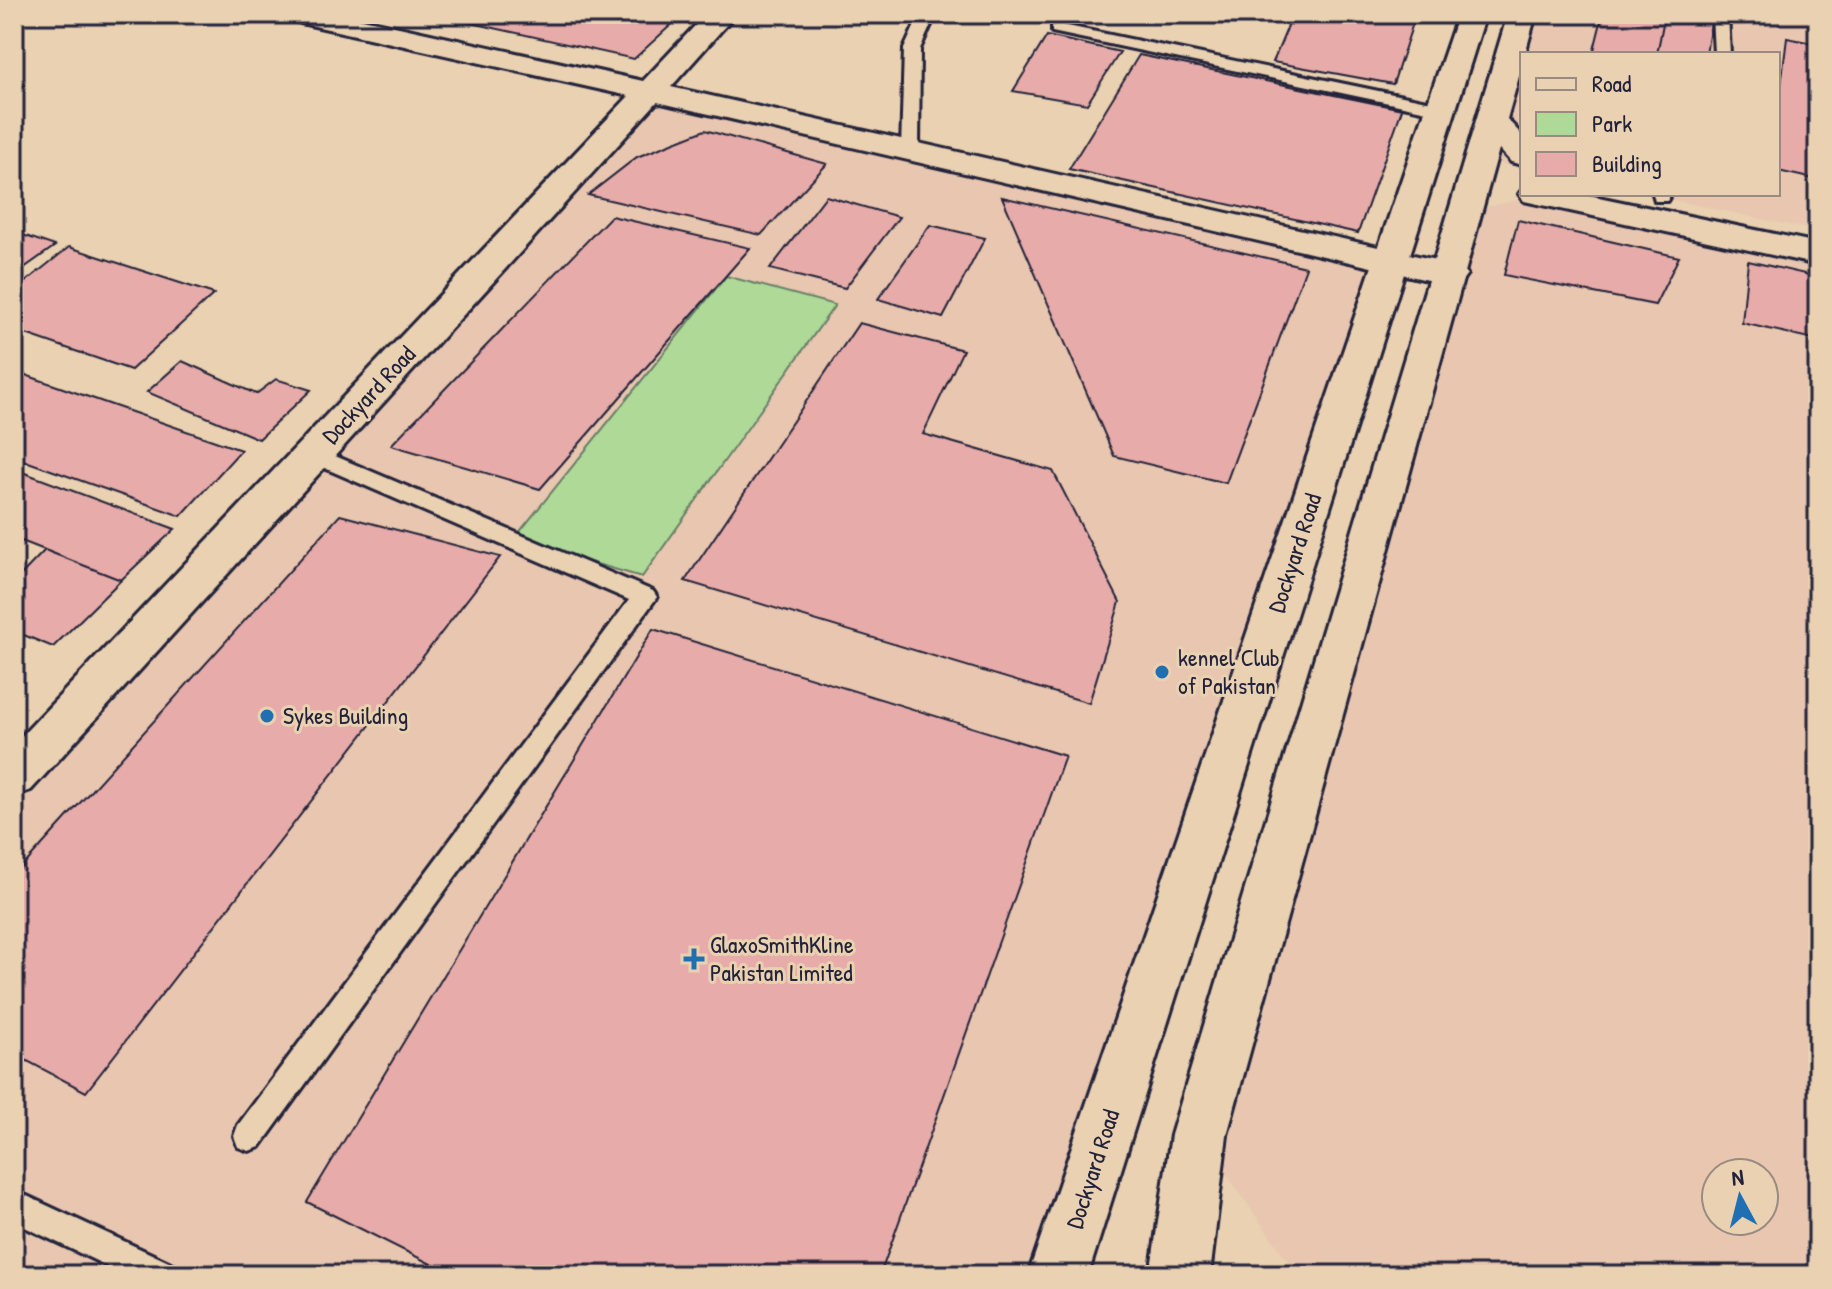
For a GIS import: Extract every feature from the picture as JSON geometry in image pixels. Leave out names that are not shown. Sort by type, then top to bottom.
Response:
[{"type":"street","points":[[301,14],[910,149],[1449,274]]},
{"type":"street","name":"Dockyard Road","points":[[14,776],[722,14]]},
{"type":"street","name":"Dockyard Road","points":[[1058,1275],[1472,14]]},
{"type":"street","points":[[1180,1275],[1199,1135],[1449,274],[1507,181],[1522,14]]},
{"type":"street","points":[[1430,144],[1507,181]]},
{"type":"street","points":[[1571,196],[1818,254]]},
{"type":"street","points":[[1660,196],[1818,231]]},
{"type":"lane","points":[[910,149],[912,49],[928,14]]},
{"type":"lane","points":[[1720,14],[1722,52]]},
{"type":"lane","points":[[1058,29],[1430,144]]},
{"type":"lane","points":[[249,1136],[645,597],[314,455]]},
{"type":"lane","points":[[14,1206],[162,1275]]},
{"type":"shaded area","points":[[1523,14],[1818,14],[1818,231],[1655,196],[1780,196],[1780,52],[1520,52],[1520,168],[1482,160]]},
{"type":"shaded area","points":[[649,90],[1390,260],[1058,1275],[14,1275],[14,774]]},
{"type":"shaded area","points":[[1553,198],[1818,254],[1818,1275],[1298,1275],[1199,1135],[1465,220],[1488,207],[1518,200]]},
{"type":"green space","points":[[726,276],[835,305],[642,577],[513,540]]},
{"type":"building","points":[[431,14],[683,14],[634,59]]},
{"type":"building","points":[[1293,14],[1416,14],[1393,84],[1273,62]]},
{"type":"building","points":[[1603,14],[1665,14],[1657,52],[1594,52]]},
{"type":"building","points":[[1665,14],[1712,16],[1706,52],[1657,52]]},
{"type":"building","points":[[1047,36],[1120,52],[1087,104],[1013,91]]},
{"type":"building","points":[[1787,38],[1818,44],[1818,180],[1780,171],[1780,94]]},
{"type":"building","points":[[1139,55],[1402,109],[1358,233],[1069,169]]},
{"type":"building","points":[[705,130],[827,164],[761,235],[588,195],[637,157]]},
{"type":"building","points":[[826,196],[899,217],[845,288],[770,269]]},
{"type":"building","points":[[1002,197],[1306,267],[1226,483],[1114,456]]},
{"type":"building","points":[[611,216],[750,248],[540,489],[391,445]]},
{"type":"building","points":[[1518,220],[1679,257],[1655,305],[1504,275]]},
{"type":"building","points":[[930,225],[985,238],[943,318],[878,299]]},
{"type":"building","points":[[14,232],[55,246],[14,275]]},
{"type":"building","points":[[69,247],[214,294],[131,370],[14,330],[14,291]]},
{"type":"building","points":[[1748,261],[1818,277],[1818,340],[1742,323]]},
{"type":"building","points":[[859,323],[963,350],[923,434],[1053,471],[1120,602],[1089,703],[685,581]]},
{"type":"building","points":[[182,361],[256,394],[276,379],[311,390],[259,439],[147,392]]},
{"type":"building","points":[[14,371],[241,450],[181,516],[14,457]]},
{"type":"building","points":[[14,469],[175,529],[121,580],[14,538]]},
{"type":"building","name":"Sykes Building","points":[[340,515],[500,557],[86,1092],[14,1054],[14,876]]},
{"type":"building","points":[[45,550],[121,580],[53,647],[14,631],[14,582]]},
{"type":"building","points":[[653,629],[1065,756],[880,1275],[453,1275],[307,1202]]},
{"type":"place","name":"kennel Club of Pakistan","points":[[1162,672]]},
{"type":"place","name":"Sykes Building","points":[[267,716]]},
{"type":"place","name":"GlaxoSmithKline Pakistan Limited","points":[[694,959]]}]
